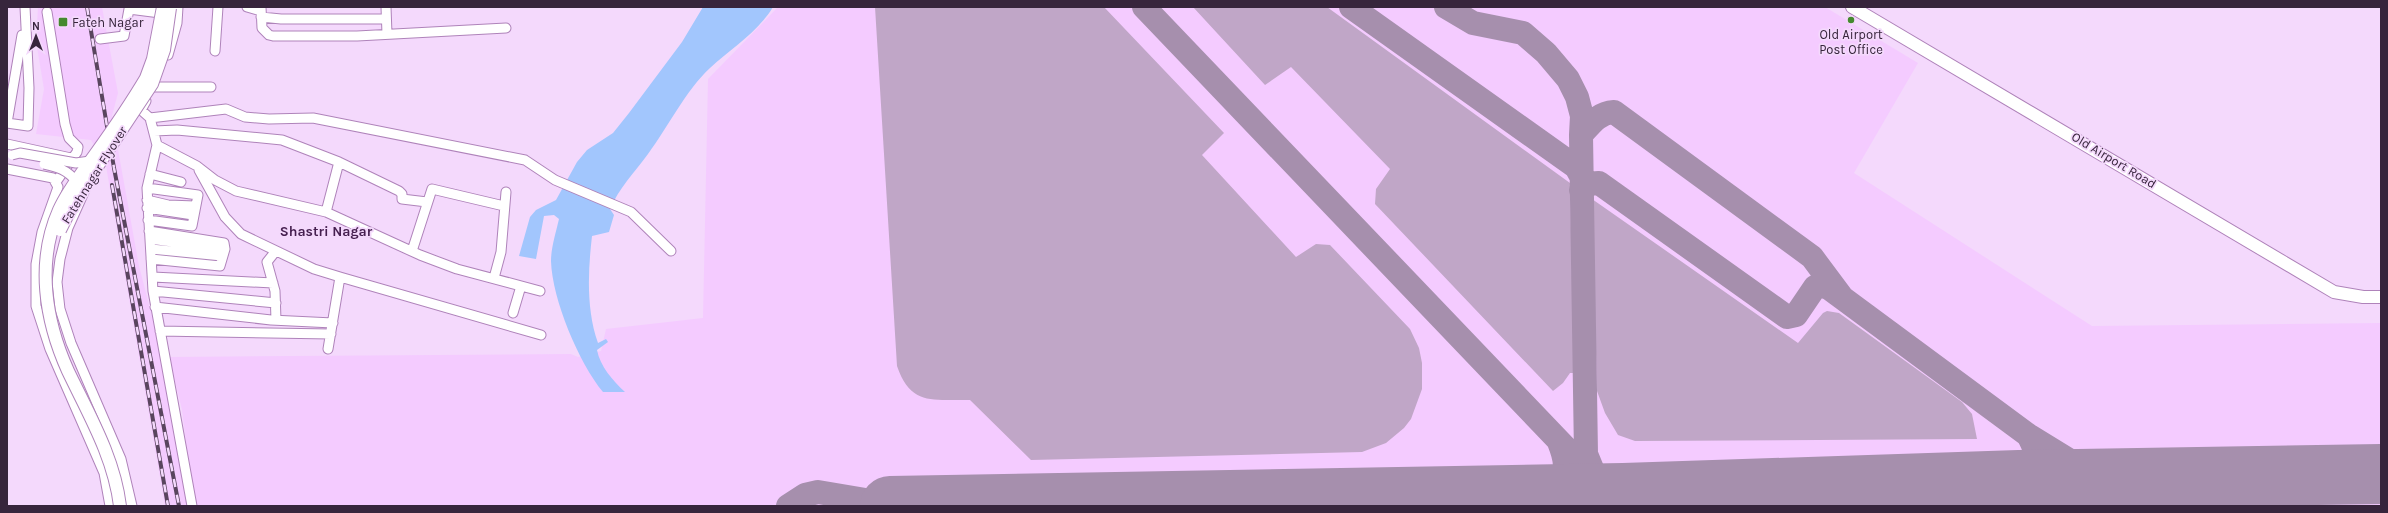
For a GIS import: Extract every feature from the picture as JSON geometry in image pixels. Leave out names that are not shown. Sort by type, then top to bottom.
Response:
[{"type":"main road","name":"Fatehnagar Flyover","points":[[120,506],[114,472],[106,449],[60,352],[45,290],[47,256],[51,234],[59,211],[76,181],[146,78],[153,59],[163,7]]},
{"type":"main road","name":"Old Airport Road","points":[[1852,7],[2334,292],[2363,297],[2381,297]]},
{"type":"main road","name":"Fatehnagar Flyover","points":[[127,506],[119,469],[75,373],[57,325],[51,268],[60,229],[67,213],[152,84],[166,44],[175,10]]},
{"type":"street","points":[[24,22],[29,88],[28,126],[7,123],[24,22],[25,7]]},
{"type":"street","points":[[215,51],[218,7]]},
{"type":"street","points":[[247,7],[281,19],[386,19]]},
{"type":"street","points":[[386,7],[387,34]]},
{"type":"street","points":[[100,39],[124,36],[129,9],[175,10],[169,51],[156,87],[141,110],[150,118],[157,145],[147,188],[154,307],[160,331],[192,506]]},
{"type":"street","points":[[47,12],[65,124],[69,138],[78,147],[73,158],[56,182]]},
{"type":"street","points":[[261,12],[262,28],[269,36],[316,38],[506,28]]},
{"type":"street","points":[[156,87],[211,87]]},
{"type":"street","points":[[150,118],[226,109],[251,118],[313,118],[525,160],[555,180],[631,212],[671,251]]},
{"type":"street","points":[[154,131],[177,130],[282,140],[340,162],[399,191],[402,194],[402,199],[427,202]]},
{"type":"street","points":[[7,144],[73,158],[88,168],[89,173],[82,200],[68,228],[60,259],[57,282],[60,309],[71,343],[121,459],[129,485],[132,506]]},
{"type":"street","points":[[157,145],[197,166],[215,180],[236,191],[326,212],[412,251],[457,269],[540,291]]},
{"type":"street","points":[[10,154],[20,153],[76,163],[90,161]]},
{"type":"street","name":"Fatehnagar Flyover","points":[[10,154],[19,158],[59,167],[68,172],[76,181]]},
{"type":"street","points":[[326,212],[340,162]]},
{"type":"street","points":[[197,166],[225,217],[241,234],[275,252],[314,269],[541,335]]},
{"type":"street","points":[[7,169],[53,178],[58,187],[42,232],[36,264],[35,297],[38,312],[50,349],[104,473],[110,506]]},
{"type":"street","points":[[150,174],[181,182]]},
{"type":"street","points":[[147,188],[198,196],[192,226],[148,220]]},
{"type":"street","points":[[412,251],[432,189],[504,206]]},
{"type":"street","points":[[494,278],[501,252],[506,192]]},
{"type":"street","points":[[52,203],[77,210]]},
{"type":"street","points":[[147,204],[168,204],[194,211]]},
{"type":"street","points":[[149,235],[224,243],[220,266],[151,259]]},
{"type":"street","points":[[151,249],[223,252]]},
{"type":"street","points":[[275,252],[267,262],[273,283],[276,303],[276,320]]},
{"type":"street","points":[[153,277],[273,283]]},
{"type":"street","points":[[328,349],[340,277]]},
{"type":"street","points":[[513,313],[521,286]]},
{"type":"street","points":[[152,291],[276,303]]},
{"type":"street","points":[[154,307],[276,320],[333,323]]},
{"type":"street","points":[[38,312],[60,309]]},
{"type":"street","points":[[160,331],[331,334]]},
{"type":"shaded area","points":[[38,7],[102,7],[118,93],[112,116],[139,266],[160,347],[188,506],[165,506],[106,166],[91,140],[36,134],[44,89],[36,41]]},
{"type":"shaded area","points":[[778,7],[1825,7],[1918,63],[1854,173],[2092,326],[2381,323],[2381,506],[194,506],[182,410],[169,357],[571,354],[578,357],[601,351],[606,329],[703,318],[708,79]]},
{"type":"shaded area","points":[[875,7],[1104,7],[1224,133],[1202,155],[1296,257],[1316,244],[1330,245],[1410,329],[1419,348],[1422,363],[1422,389],[1411,419],[1404,428],[1386,443],[1362,452],[1031,460],[970,400],[935,400],[917,395],[909,388],[897,366]]},
{"type":"shaded area","points":[[1193,7],[1327,7],[1570,183],[1574,373],[1570,373],[1563,383],[1553,391],[1375,204],[1376,189],[1390,169],[1291,67],[1265,85]]},
{"type":"shaded area","points":[[1592,199],[1798,343],[1823,313],[1827,311],[1839,313],[1962,402],[1972,414],[1977,439],[1635,441],[1618,435],[1605,413],[1597,391]]},
{"type":"water","points":[[703,7],[773,7],[760,24],[744,40],[710,68],[693,87],[648,154],[618,194],[610,209],[614,215],[609,232],[592,236],[589,276],[591,317],[598,343],[606,339],[608,342],[597,350],[601,362],[608,373],[625,392],[603,392],[594,380],[576,348],[568,330],[556,293],[551,256],[559,219],[554,215],[544,216],[536,259],[519,256],[530,217],[536,210],[556,200],[577,162],[587,150],[613,133],[682,42]]},
{"type":"taxiway","points":[[1144,7],[1583,466],[1603,485],[1623,493]]},
{"type":"taxiway","points":[[1351,7],[1576,167],[1581,176]]},
{"type":"taxiway","points":[[1446,7],[1473,23],[1523,33],[1546,53],[1568,79],[1577,97],[1582,116],[1581,135],[1599,117],[1604,114],[1614,112],[1812,257],[1841,296]]},
{"type":"taxiway","points":[[1581,135],[1586,454],[1595,476]]},
{"type":"taxiway","points":[[1581,190],[1585,184],[1599,183],[1787,317],[1796,315],[1815,287],[1823,286],[1829,288],[2028,435],[2085,470],[2101,476],[2121,479]]},
{"type":"taxiway","points":[[2019,480],[2032,474],[2035,463],[2034,449],[2028,435]]},
{"type":"taxiway","points":[[1537,494],[1554,484],[1563,474],[1565,461],[1559,442]]},
{"type":"taxiway","points":[[1701,506],[1712,495],[1729,490]]},
{"type":"taxiway","points":[[788,506],[805,495],[818,492],[901,506]]},
{"type":"runway","points":[[890,506],[1623,493],[2019,480],[2381,474]]},
{"type":"railway","points":[[87,7],[114,168],[179,506]]},
{"type":"railway","points":[[112,185],[168,506]]},
{"type":"place","name":"Old Airport Post Office","points":[[1851,20]]},
{"type":"place","name":"Fateh Nagar","points":[[63,22]]},
{"type":"district","name":"Shastri Nagar","points":[[326,231]]}]
